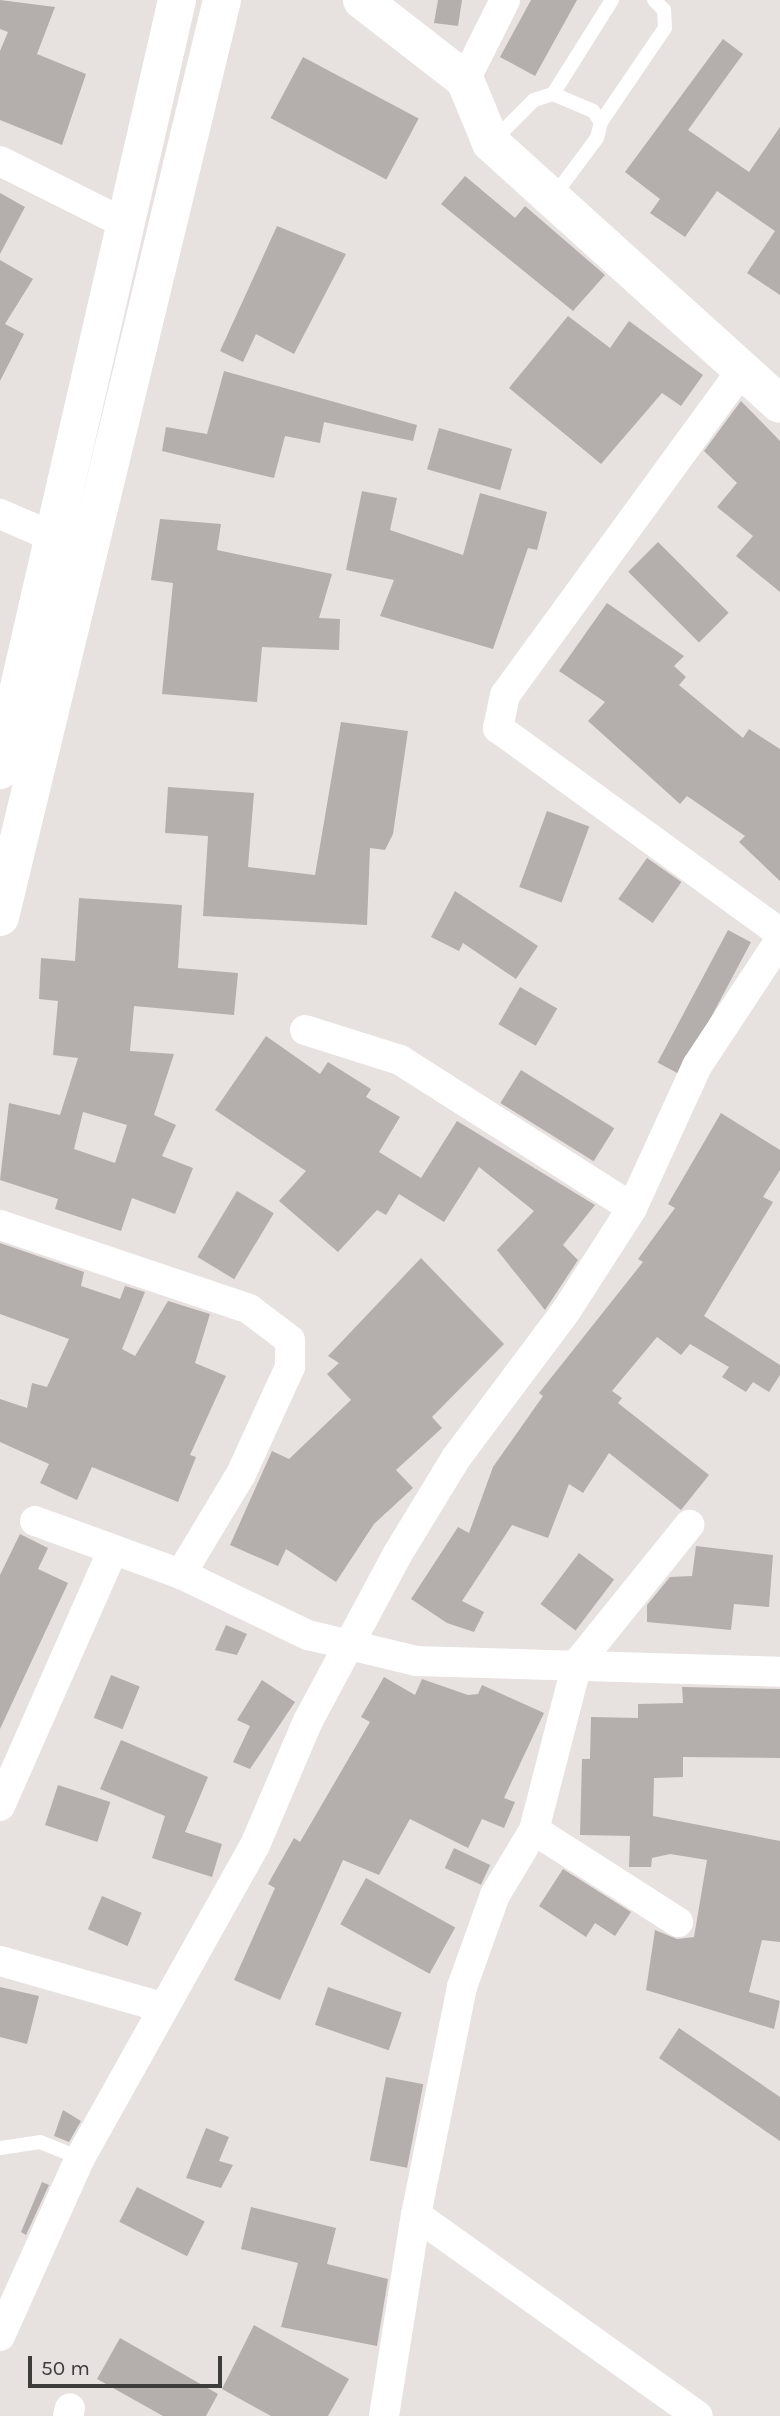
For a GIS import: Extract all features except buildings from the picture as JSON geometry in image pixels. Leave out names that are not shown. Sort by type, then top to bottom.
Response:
[{"type":"main road","points":[[0,769],[51,536],[177,0]]},
{"type":"main road","points":[[0,917],[222,0]]},
{"type":"main road","points":[[362,0],[465,80],[491,144],[780,404]]},
{"type":"street","points":[[465,80],[505,0]]},
{"type":"street","points":[[0,161],[126,224]]},
{"type":"street","points":[[742,370],[505,695],[498,728],[780,933]]},
{"type":"street","points":[[0,514],[51,536]]},
{"type":"street","points":[[0,2336],[80,2158],[161,2007],[255,1844],[308,1721],[349,1645],[456,1458],[566,1311],[632,1208],[697,1066],[780,940]]},
{"type":"street","points":[[305,1030],[400,1060],[632,1208]]},
{"type":"street","points":[[0,1225],[249,1309],[290,1340],[290,1367],[241,1474],[181,1574]]},
{"type":"street","points":[[35,1521],[112,1552],[181,1574],[308,1635],[416,1661],[780,1672]]},
{"type":"street","points":[[384,2416],[416,2215],[462,1987],[495,1895],[534,1830],[576,1664],[689,1525]]},
{"type":"street","points":[[0,1806],[112,1552]]},
{"type":"street","points":[[534,1830],[678,1922]]},
{"type":"street","points":[[0,1961],[161,2007]]},
{"type":"street","points":[[416,2215],[698,2416]]},
{"type":"lane","points":[[553,93],[612,0]]},
{"type":"lane","points":[[552,199],[597,138],[601,122],[665,29],[664,10],[654,0]]},
{"type":"lane","points":[[491,144],[534,100],[553,93],[575,98],[601,122]]},
{"type":"lane","points":[[0,2148],[40,2142],[80,2158]]}]
